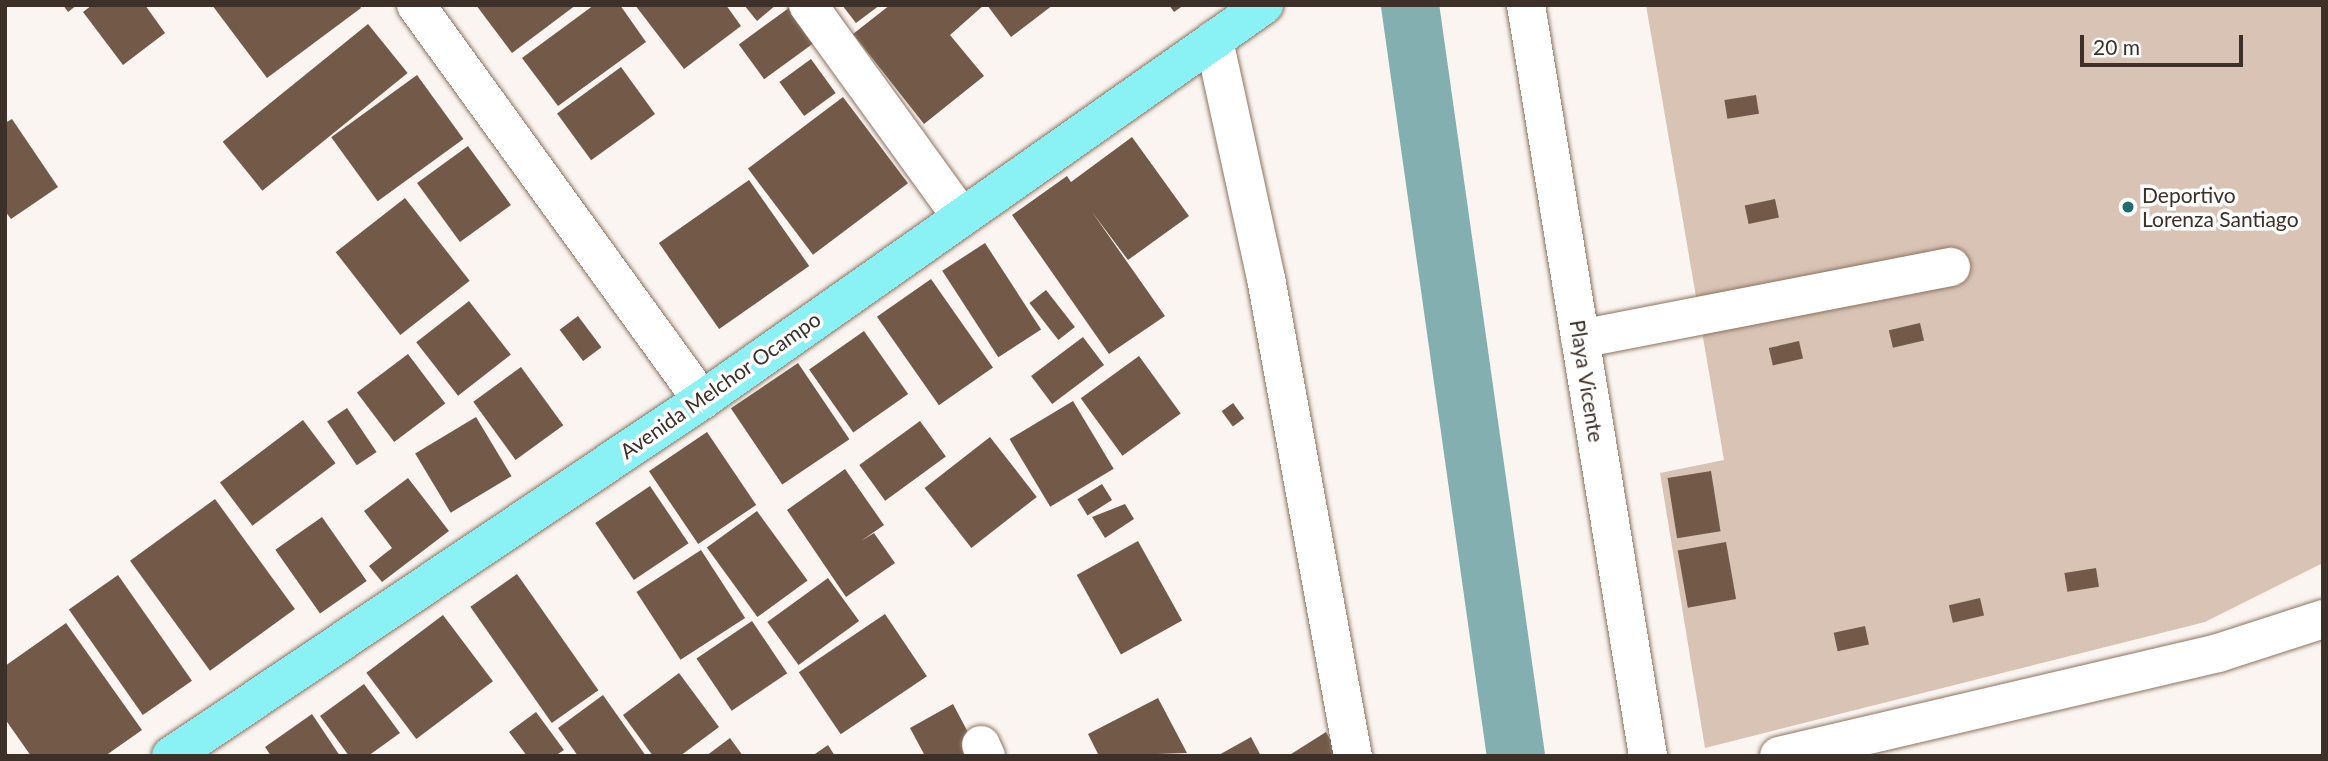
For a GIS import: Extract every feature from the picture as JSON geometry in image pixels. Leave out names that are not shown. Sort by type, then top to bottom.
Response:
[{"type":"main road","name":"Avenida Melchor Ocampo","points":[[171,756],[702,400],[1264,5]]},
{"type":"street","points":[[416,5],[702,400]]},
{"type":"street","points":[[808,5],[961,216]]},
{"type":"street","name":"Playa Vicente","points":[[1526,5],[1648,756]]},
{"type":"street","points":[[1214,40],[1266,278],[1353,756]]},
{"type":"street","points":[[1580,339],[1951,267]]},
{"type":"street","points":[[1779,756],[2218,653],[2323,619]]},
{"type":"shaded area","points":[[1646,5],[2323,5],[2323,563],[2205,622],[1705,748],[1660,473],[1724,460]]},
{"type":"building","points":[[63,5],[77,5],[68,12]]},
{"type":"building","points":[[92,5],[145,5],[165,33],[123,65],[83,12]]},
{"type":"building","points":[[212,5],[359,5],[361,8],[267,78]]},
{"type":"building","points":[[476,5],[576,5],[512,53]]},
{"type":"building","points":[[594,5],[620,5],[646,42],[558,106],[522,58]]},
{"type":"building","points":[[635,5],[726,5],[741,26],[684,69]]},
{"type":"building","points":[[744,5],[776,5],[757,21]]},
{"type":"building","points":[[793,5],[818,40],[764,79],[739,44]]},
{"type":"building","points":[[842,5],[880,5],[856,23]]},
{"type":"building","points":[[890,5],[984,5],[950,35],[984,76],[924,124],[853,34]]},
{"type":"building","points":[[987,5],[1053,5],[1011,37]]},
{"type":"building","points":[[1169,5],[1184,5],[1174,12]]},
{"type":"building","points":[[368,24],[408,73],[262,191],[223,142]]},
{"type":"building","points":[[811,59],[836,93],[804,116],[779,82]]},
{"type":"building","points":[[621,67],[655,114],[591,160],[557,113]]},
{"type":"building","points":[[417,75],[463,139],[378,201],[331,137]]},
{"type":"building","points":[[1756,95],[1759,114],[1727,119],[1724,100]]},
{"type":"building","points":[[843,97],[908,183],[813,255],[748,169]]},
{"type":"building","points":[[12,119],[58,187],[11,219],[5,211],[5,123]]},
{"type":"building","points":[[1132,137],[1189,216],[1128,260],[1092,212],[1165,316],[1109,354],[1012,215],[1067,176],[1071,182]]},
{"type":"building","points":[[468,146],[511,205],[460,242],[417,183]]},
{"type":"building","points":[[749,180],[809,266],[719,329],[659,243]]},
{"type":"building","points":[[405,198],[470,281],[400,335],[336,252]]},
{"type":"building","points":[[1775,199],[1779,218],[1749,224],[1745,205]]},
{"type":"building","points":[[985,243],[1041,329],[998,357],[942,271]]},
{"type":"building","points":[[931,279],[993,367],[939,405],[877,317]]},
{"type":"building","points":[[1046,290],[1075,327],[1058,340],[1029,303]]},
{"type":"building","points":[[469,301],[511,355],[458,396],[416,342]]},
{"type":"building","points":[[578,316],[601,347],[583,361],[560,330]]},
{"type":"building","points":[[1920,323],[1924,341],[1893,348],[1889,330]]},
{"type":"building","points":[[864,331],[908,394],[853,433],[809,369]]},
{"type":"building","points":[[1083,337],[1104,365],[1052,404],[1031,376]]},
{"type":"building","points":[[1799,341],[1803,359],[1773,366],[1769,348]]},
{"type":"building","points":[[408,354],[445,404],[394,442],[357,393]]},
{"type":"building","points":[[1139,356],[1181,413],[1122,456],[1081,398]]},
{"type":"building","points":[[798,363],[849,439],[782,485],[731,408]]},
{"type":"building","points":[[521,367],[563,425],[516,460],[473,402]]},
{"type":"building","points":[[1073,401],[1114,469],[1050,507],[1010,439]]},
{"type":"building","points":[[1233,403],[1244,418],[1233,427],[1222,411]]},
{"type":"building","points":[[347,408],[377,452],[357,465],[327,421]]},
{"type":"building","points":[[476,417],[512,476],[451,513],[415,454]]},
{"type":"building","points":[[303,420],[335,463],[252,526],[220,483]]},
{"type":"building","points":[[920,421],[946,457],[885,501],[859,465]]},
{"type":"building","points":[[707,432],[756,505],[698,544],[649,471]]},
{"type":"building","points":[[990,437],[1037,497],[971,548],[925,488]]},
{"type":"building","points":[[845,469],[884,525],[861,541],[874,533],[895,563],[846,597],[787,510]]},
{"type":"building","points":[[1711,471],[1721,531],[1677,538],[1668,478]]},
{"type":"building","points":[[408,478],[449,531],[382,582],[369,566],[392,548],[364,511]]},
{"type":"building","points":[[1102,484],[1112,500],[1087,515],[1077,499]]},
{"type":"building","points":[[650,486],[689,543],[634,580],[595,523]]},
{"type":"building","points":[[215,499],[295,609],[210,671],[130,561]]},
{"type":"building","points":[[1125,504],[1134,519],[1105,538],[1092,517]]},
{"type":"building","points":[[757,511],[808,581],[757,617],[707,547]]},
{"type":"building","points":[[322,517],[367,581],[320,614],[275,550]]},
{"type":"building","points":[[1138,541],[1182,621],[1121,655],[1077,575]]},
{"type":"building","points":[[1726,542],[1736,599],[1688,608],[1678,551]]},
{"type":"building","points":[[701,550],[745,618],[681,660],[636,592]]},
{"type":"building","points":[[2096,568],[2099,587],[2067,592],[2064,573]]},
{"type":"building","points":[[517,574],[598,690],[552,723],[470,607]]},
{"type":"building","points":[[118,575],[192,681],[143,715],[69,609]]},
{"type":"building","points":[[828,578],[859,621],[798,665],[767,622]]},
{"type":"building","points":[[1980,598],[1984,616],[1953,623],[1949,605]]},
{"type":"building","points":[[885,614],[927,676],[841,734],[799,672]]},
{"type":"building","points":[[443,615],[493,681],[416,739],[366,673]]},
{"type":"building","points":[[752,621],[787,673],[732,711],[696,658]]},
{"type":"building","points":[[66,623],[142,730],[105,756],[31,756],[5,719],[5,666]]},
{"type":"building","points":[[1865,626],[1869,645],[1838,651],[1834,633]]},
{"type":"building","points":[[679,673],[719,727],[680,756],[653,756],[623,715]]},
{"type":"building","points":[[364,684],[400,733],[368,756],[349,756],[320,716]]},
{"type":"building","points":[[603,695],[646,756],[578,756],[558,728]]},
{"type":"building","points":[[1158,698],[1187,753],[1099,756],[1088,734]]},
{"type":"building","points":[[953,704],[979,753],[925,756],[910,728]]},
{"type":"building","points":[[536,712],[564,750],[555,756],[527,756],[509,732]]},
{"type":"building","points":[[312,714],[340,756],[271,756],[265,747]]},
{"type":"building","points":[[1326,732],[1340,756],[1288,756]]},
{"type":"building","points":[[1251,737],[1261,756],[1217,756]]},
{"type":"building","points":[[730,738],[743,756],[706,756]]},
{"type":"building","points":[[828,745],[835,756],[812,756]]},
{"type":"waterway","points":[[1410,5],[1516,756]]},
{"type":"place","name":"Deportivo Lorenza Santiago","points":[[2128,207]]}]
